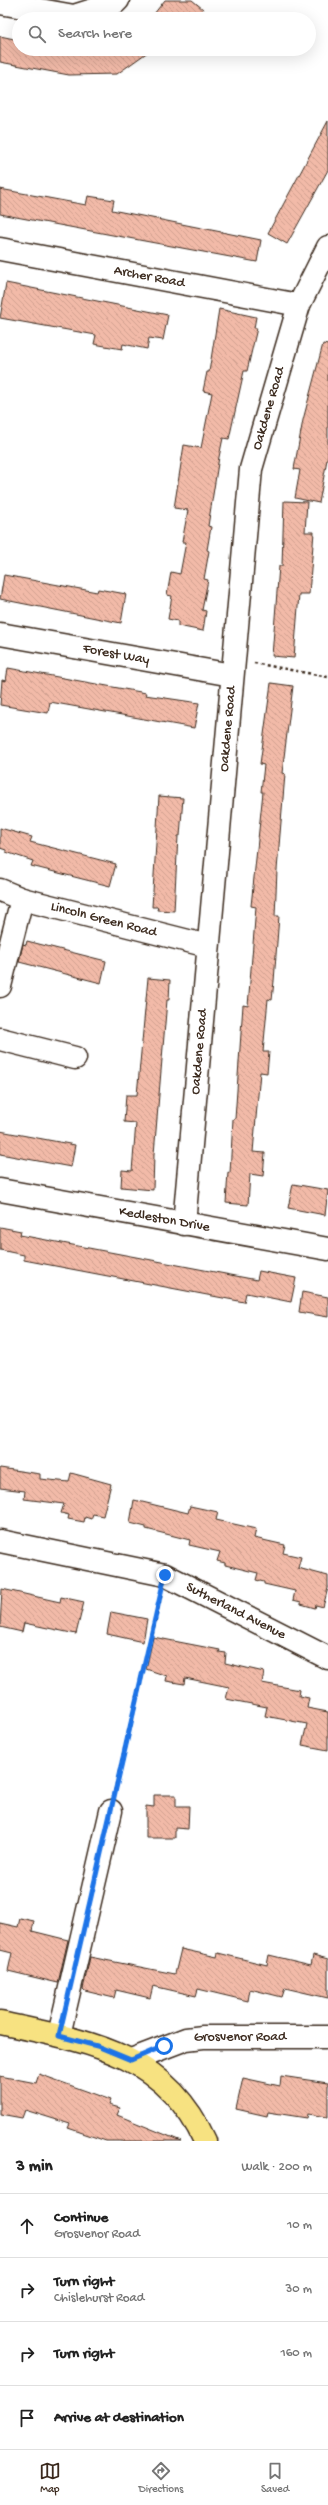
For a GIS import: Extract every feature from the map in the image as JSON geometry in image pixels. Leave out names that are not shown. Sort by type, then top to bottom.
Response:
[{"type":"main road","points":[[0,2023],[97,2046],[131,2060],[156,2076],[175,2094],[198,2126],[205,2141]]},
{"type":"street","points":[[87,12],[115,3],[118,0]]},
{"type":"street","points":[[0,3],[51,12]]},
{"type":"street","name":"Oakdene Road","points":[[184,1224],[251,469],[299,305],[328,247]]},
{"type":"street","name":"Archer Road","points":[[0,249],[299,305]]},
{"type":"street","name":"Forest Way","points":[[0,634],[233,667]]},
{"type":"street","name":"Lincoln Green Road","points":[[0,890],[22,898],[208,946]]},
{"type":"street","points":[[0,986],[22,898]]},
{"type":"street","points":[[0,1039],[75,1058]]},
{"type":"street","name":"Kedleston Drive","points":[[0,1190],[328,1249]]},
{"type":"street","name":"Sutherland Avenue","points":[[0,1541],[165,1575],[328,1658]]},
{"type":"street","points":[[59,2036],[110,1811]]},
{"type":"street","name":"Grosvenor Road","points":[[131,2060],[186,2039],[203,2037],[328,2037]]},
{"type":"path","points":[[233,667],[328,677]]},
{"type":"path","points":[[110,1811],[165,1575]]},
{"type":"building","points":[[165,0],[192,0],[203,9],[201,12],[156,12]]},
{"type":"building","points":[[0,36],[12,39],[12,56],[142,56],[117,74],[69,75],[0,62]]},
{"type":"building","points":[[328,121],[328,170],[287,244],[268,233]]},
{"type":"building","points":[[0,189],[86,205],[88,196],[114,200],[112,210],[261,240],[257,262],[0,214]]},
{"type":"building","points":[[6,283],[168,315],[163,340],[149,338],[147,349],[123,344],[122,349],[94,344],[96,335],[0,318]]},
{"type":"building","points":[[219,309],[256,317],[254,328],[257,328],[247,371],[244,371],[229,439],[223,438],[219,457],[208,526],[211,527],[207,550],[209,551],[204,579],[208,580],[202,610],[206,611],[203,631],[178,626],[178,621],[168,619],[172,596],[167,595],[171,572],[180,574],[186,542],[182,542],[188,510],[174,508],[184,445],[201,448],[212,393],[203,391],[207,372],[209,372]]},
{"type":"building","points":[[323,344],[328,345],[328,454],[319,503],[295,498],[300,470],[294,469],[303,420]]},
{"type":"building","points":[[284,501],[307,502],[305,532],[314,532],[309,594],[299,594],[294,658],[272,656],[279,566],[282,566]]},
{"type":"building","points":[[4,575],[97,592],[98,589],[126,594],[121,623],[0,599]]},
{"type":"building","points":[[8,668],[146,693],[145,695],[199,703],[194,728],[50,702],[48,713],[0,705],[2,680],[6,681]]},
{"type":"building","points":[[271,683],[293,686],[282,773],[285,774],[277,870],[275,916],[279,916],[274,981],[272,1000],[268,999],[263,1052],[269,1052],[267,1073],[260,1072],[253,1152],[265,1153],[263,1176],[250,1174],[248,1205],[226,1203],[228,1172],[230,1173],[233,1119],[235,1119],[243,1005],[248,1006],[256,907],[251,906],[263,792],[261,792],[264,765],[260,764]]},
{"type":"building","points":[[159,796],[183,798],[180,836],[178,836],[174,911],[157,910],[158,907],[152,907]]},
{"type":"building","points":[[0,828],[32,837],[30,842],[116,864],[110,886],[31,866],[33,861],[6,852],[6,850],[0,848]]},
{"type":"building","points":[[27,941],[106,961],[101,983],[19,962],[23,944],[26,945]]},
{"type":"building","points":[[148,978],[170,980],[154,1154],[153,1190],[121,1187],[122,1170],[132,1171],[136,1123],[124,1122],[126,1095],[137,1095]]},
{"type":"building","points":[[0,1131],[75,1145],[71,1167],[0,1154]]},
{"type":"building","points":[[293,1184],[328,1190],[325,1215],[288,1208]]},
{"type":"building","points":[[0,1227],[21,1231],[20,1235],[257,1280],[259,1271],[296,1278],[291,1302],[246,1293],[244,1302],[24,1260],[24,1255],[0,1250]]},
{"type":"building","points":[[302,1292],[328,1297],[328,1317],[299,1312]]},
{"type":"building","points":[[0,1468],[40,1474],[40,1479],[69,1482],[71,1473],[111,1484],[103,1516],[93,1514],[91,1519],[85,1517],[84,1522],[68,1519],[69,1515],[61,1513],[64,1504],[24,1499],[25,1491],[0,1488]]},
{"type":"building","points":[[134,1500],[188,1513],[190,1506],[218,1512],[216,1520],[256,1529],[254,1538],[285,1545],[283,1553],[301,1557],[298,1568],[328,1576],[328,1588],[323,1607],[316,1605],[315,1608],[301,1604],[301,1602],[293,1600],[295,1591],[264,1584],[264,1582],[256,1580],[258,1573],[225,1565],[225,1563],[217,1561],[220,1552],[189,1545],[190,1540],[146,1529],[146,1527],[130,1523]]},
{"type":"building","points":[[2,1589],[60,1602],[61,1597],[84,1602],[76,1634],[24,1623],[22,1632],[0,1627]]},
{"type":"building","points":[[111,1612],[147,1619],[143,1642],[107,1634]]},
{"type":"building","points":[[153,1637],[220,1650],[219,1652],[226,1653],[225,1663],[264,1672],[262,1683],[300,1690],[299,1696],[309,1698],[307,1708],[328,1712],[328,1750],[302,1745],[307,1724],[265,1716],[267,1707],[226,1699],[229,1687],[185,1678],[184,1684],[166,1681],[167,1676],[146,1669]]},
{"type":"building","points":[[154,1795],[176,1795],[176,1806],[189,1806],[188,1829],[175,1828],[175,1838],[146,1838],[146,1806],[154,1807]]},
{"type":"building","points":[[20,1918],[34,1921],[32,1931],[68,1940],[58,1983],[8,1971],[12,1953],[0,1950],[0,1923],[18,1927]]},
{"type":"building","points":[[181,1949],[217,1957],[218,1953],[267,1965],[269,1955],[311,1965],[313,1955],[328,1959],[328,1998],[285,1988],[282,1997],[250,1989],[248,2001],[198,1989],[196,1996],[153,1986],[150,1998],[116,1990],[114,1998],[85,1991],[83,1989],[90,1957],[175,1974]]},
{"type":"building","points":[[39,2074],[111,2100],[109,2105],[120,2108],[117,2115],[181,2141],[106,2141],[68,2128],[70,2124],[25,2110],[22,2118],[0,2114],[0,2076],[36,2083]]},
{"type":"building","points":[[281,2076],[328,2083],[328,2117],[308,2114],[307,2118],[268,2112],[267,2116],[236,2109],[243,2078],[280,2086]]},
{"type":"route","points":[[164,2046],[131,2060],[97,2046],[59,2036],[165,1575]]}]
